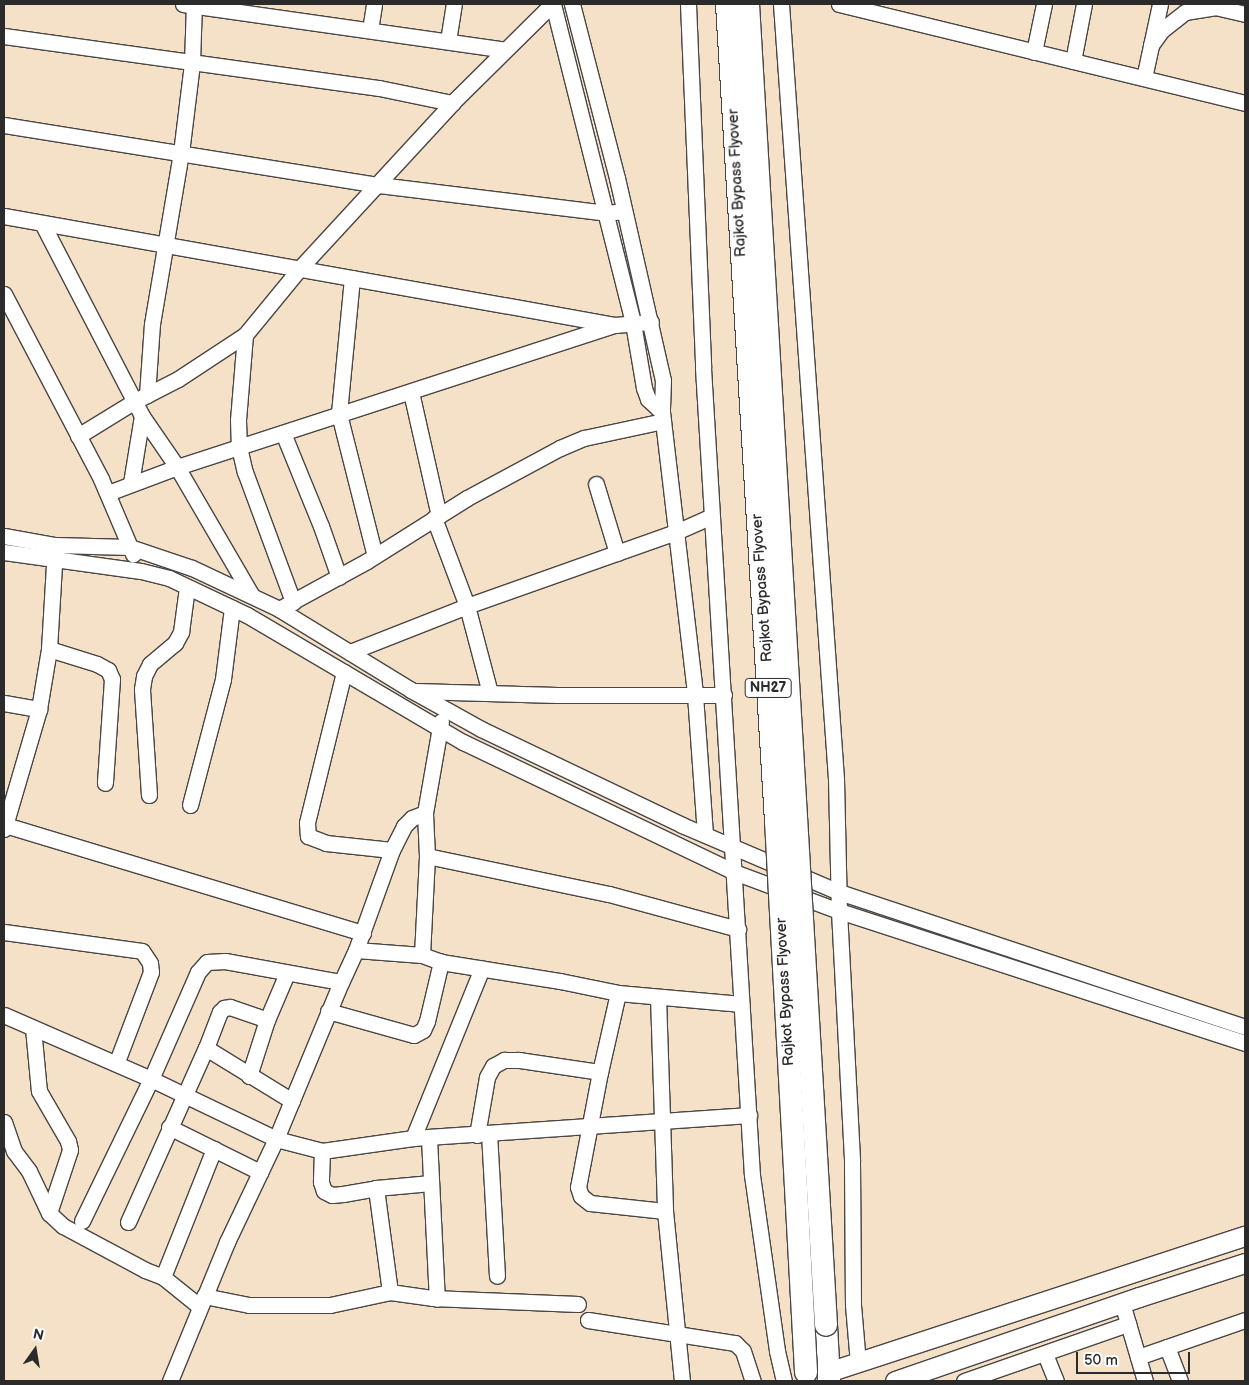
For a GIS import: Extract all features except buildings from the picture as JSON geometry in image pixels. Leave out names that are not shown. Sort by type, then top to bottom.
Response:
[{"type":"highway","name":"Rajkot Bypass Flyover","points":[[727,4],[777,829],[807,1376]]},
{"type":"highway","name":"Rajkot Bypass Flyover","points":[[748,4],[829,1376]]},
{"type":"main road","points":[[829,1376],[858,1363],[1245,1236]]},
{"type":"main road","points":[[896,1381],[923,1377],[1122,1303],[1245,1263]]},
{"type":"street","points":[[131,483],[142,416],[141,398],[180,153],[192,63],[190,4],[285,11],[370,30],[505,50]]},
{"type":"street","points":[[370,30],[374,4]]},
{"type":"street","points":[[448,41],[454,4]]},
{"type":"street","points":[[78,436],[141,398],[178,379],[245,335],[300,268],[379,185],[452,104],[553,4],[633,323],[644,388],[648,399],[662,417]]},
{"type":"street","points":[[572,4],[651,322],[663,380],[662,417],[695,695],[705,834]]},
{"type":"street","points":[[688,4],[702,358],[752,1175],[777,1351],[784,1381]]},
{"type":"street","points":[[780,4],[836,779],[838,892],[852,1162],[852,1305],[858,1363]]},
{"type":"street","points":[[839,4],[1245,103]]},
{"type":"street","points":[[1034,52],[1044,4]]},
{"type":"street","points":[[1073,62],[1084,4]]},
{"type":"street","points":[[1144,78],[1160,4]]},
{"type":"street","points":[[1151,45],[1171,22],[1185,12],[1204,6],[1245,14]]},
{"type":"street","points":[[4,36],[380,88],[452,104]]},
{"type":"street","points":[[4,125],[379,185],[606,213],[624,211]]},
{"type":"street","points":[[4,216],[615,325]]},
{"type":"street","points":[[42,223],[141,398]]},
{"type":"street","points":[[352,278],[339,414],[375,556]]},
{"type":"street","points":[[4,294],[108,493],[141,571]]},
{"type":"street","points":[[108,493],[177,467],[615,325],[651,322]]},
{"type":"street","points":[[245,335],[238,420],[239,447],[248,481],[293,602]]},
{"type":"street","points":[[411,392],[436,517],[467,606],[490,693]]},
{"type":"street","points":[[142,416],[177,467],[251,594]]},
{"type":"street","points":[[279,609],[375,556],[466,498],[560,448],[584,438],[662,417]]},
{"type":"street","points":[[283,433],[321,526],[339,577]]},
{"type":"street","points":[[596,484],[618,553]]},
{"type":"street","points":[[350,652],[467,606],[676,532],[712,516]]},
{"type":"street","points":[[4,536],[31,540],[55,552],[169,578],[232,608],[440,729],[734,872],[839,911],[1245,1043]]},
{"type":"street","points":[[4,552],[31,556],[55,552],[130,547],[192,568],[251,594],[279,609],[412,690],[481,729],[631,802],[838,892],[1245,1027]]},
{"type":"street","points":[[55,552],[49,649],[39,709],[4,827],[363,933]]},
{"type":"street","points":[[149,795],[142,689],[144,676],[150,664],[175,643],[181,632],[187,587]]},
{"type":"street","points":[[190,805],[223,679],[232,608]]},
{"type":"street","points":[[49,649],[97,664],[108,670],[112,679],[105,783]]},
{"type":"street","points":[[344,672],[307,823],[308,836],[326,843],[392,850]]},
{"type":"street","points":[[412,690],[490,693],[724,695]]},
{"type":"street","points":[[4,703],[39,709]]},
{"type":"street","points":[[422,955],[427,856],[424,813],[440,729],[442,707]]},
{"type":"street","points":[[170,1381],[199,1306],[276,1139],[328,1012],[356,950],[392,850],[404,826],[412,818],[424,813]]},
{"type":"street","points":[[427,856],[609,894],[738,929]]},
{"type":"street","points":[[4,932],[142,951],[150,963],[151,972],[116,1064]]},
{"type":"street","points":[[356,950],[422,955],[441,962],[618,993],[742,1004]]},
{"type":"street","points":[[82,1222],[151,1079],[198,972],[207,962],[225,962],[341,982]]},
{"type":"street","points":[[328,1012],[414,1035],[423,1030],[427,1021],[441,962]]},
{"type":"street","points":[[437,1298],[431,1183],[421,1138],[482,968]]},
{"type":"street","points":[[249,1076],[268,1020],[287,973]]},
{"type":"street","points":[[618,993],[600,1072],[578,1187],[582,1196],[590,1203],[665,1211]]},
{"type":"street","points":[[658,998],[665,1211],[679,1334],[682,1381]]},
{"type":"street","points":[[128,1222],[206,1048],[220,1012],[224,1008],[239,1008],[268,1020]]},
{"type":"street","points":[[4,1015],[151,1079],[276,1139],[322,1151],[421,1138],[749,1115]]},
{"type":"street","points":[[33,1028],[39,1091],[68,1141],[70,1150],[49,1213]]},
{"type":"street","points":[[206,1048],[292,1101]]},
{"type":"street","points":[[496,1276],[483,1134],[487,1077],[493,1066],[504,1060],[519,1060],[600,1072]]},
{"type":"street","points":[[4,1122],[14,1151],[29,1171],[49,1213],[63,1226],[145,1270],[163,1277],[199,1306],[330,1305],[390,1292],[437,1298],[578,1304]]},
{"type":"street","points":[[169,1128],[260,1172]]},
{"type":"street","points":[[163,1277],[214,1149]]},
{"type":"street","points":[[322,1151],[321,1182],[324,1191],[332,1195],[376,1188],[431,1183]]},
{"type":"street","points":[[376,1188],[390,1292]]},
{"type":"street","points":[[1122,1303],[1144,1381]]},
{"type":"street","points":[[588,1320],[735,1343],[743,1351],[753,1381]]},
{"type":"street","points":[[1138,1357],[1245,1320]]},
{"type":"street","points":[[964,1381],[982,1378],[1128,1324]]},
{"type":"street","points":[[1167,1347],[1180,1381]]},
{"type":"street","points":[[1045,1354],[1056,1381]]}]
